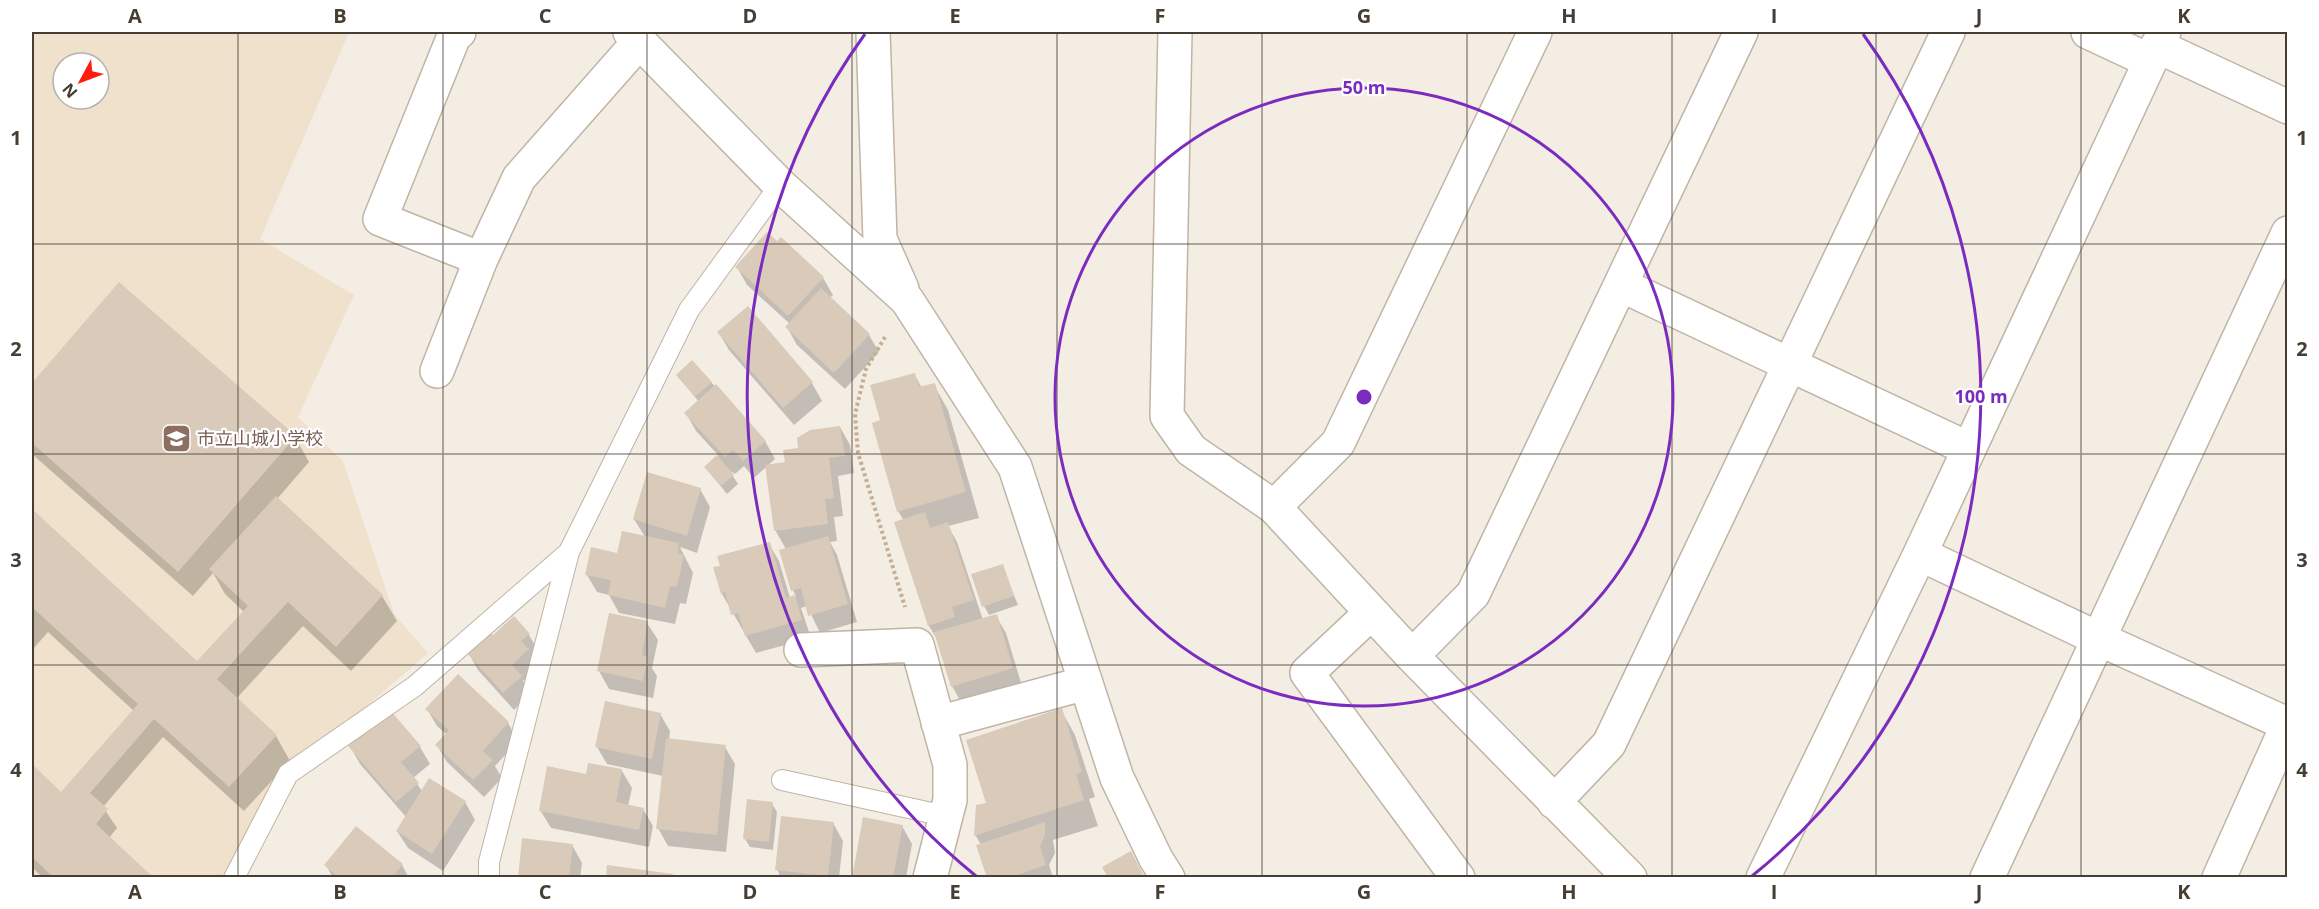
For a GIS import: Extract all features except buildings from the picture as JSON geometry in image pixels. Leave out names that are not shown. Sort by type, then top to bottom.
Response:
[{"type":"street","points":[[459,32],[454,36],[380,219],[481,259]]},
{"type":"street","points":[[873,32],[880,239],[907,300],[1015,467],[1117,778],[1156,859],[1168,878]]},
{"type":"street","points":[[1175,32],[1167,416],[1191,450],[1274,507],[1371,614],[1630,878]]},
{"type":"street","points":[[1274,507],[1338,443],[1535,32]]},
{"type":"street","points":[[1412,656],[1473,594],[1741,32]]},
{"type":"street","points":[[1554,801],[1609,744],[1948,32]]},
{"type":"street","points":[[2088,32],[2157,46],[2288,107]]},
{"type":"street","points":[[437,371],[481,259],[519,178],[634,37],[780,185],[907,300]]},
{"type":"street","points":[[1763,878],[1920,554],[2157,46]]},
{"type":"street","points":[[1987,878],[2097,638],[2288,233]]},
{"type":"street","points":[[1621,285],[1969,449]]},
{"type":"street","points":[[1920,554],[2097,638],[2287,724],[2219,878]]},
{"type":"street","points":[[1371,614],[1307,674],[1458,878]]},
{"type":"street","points":[[801,650],[917,645],[950,765],[950,800],[930,878]]},
{"type":"street","points":[[939,723],[1086,683]]},
{"type":"lane","points":[[489,878],[489,862],[569,552],[689,310],[780,185]]},
{"type":"lane","points":[[234,878],[288,774],[415,686],[569,552]]},
{"type":"lane","points":[[782,780],[945,816]]},
{"type":"path","points":[[907,300],[866,369],[855,414],[858,453],[917,645]]},
{"type":"shaded area","name":"市立山城小学校","points":[[32,32],[349,32],[260,239],[354,295],[298,417],[343,461],[394,614],[428,653],[288,774],[234,877],[32,877]]},
{"type":"place","name":"市立山城小学校","points":[[176,439]]}]
